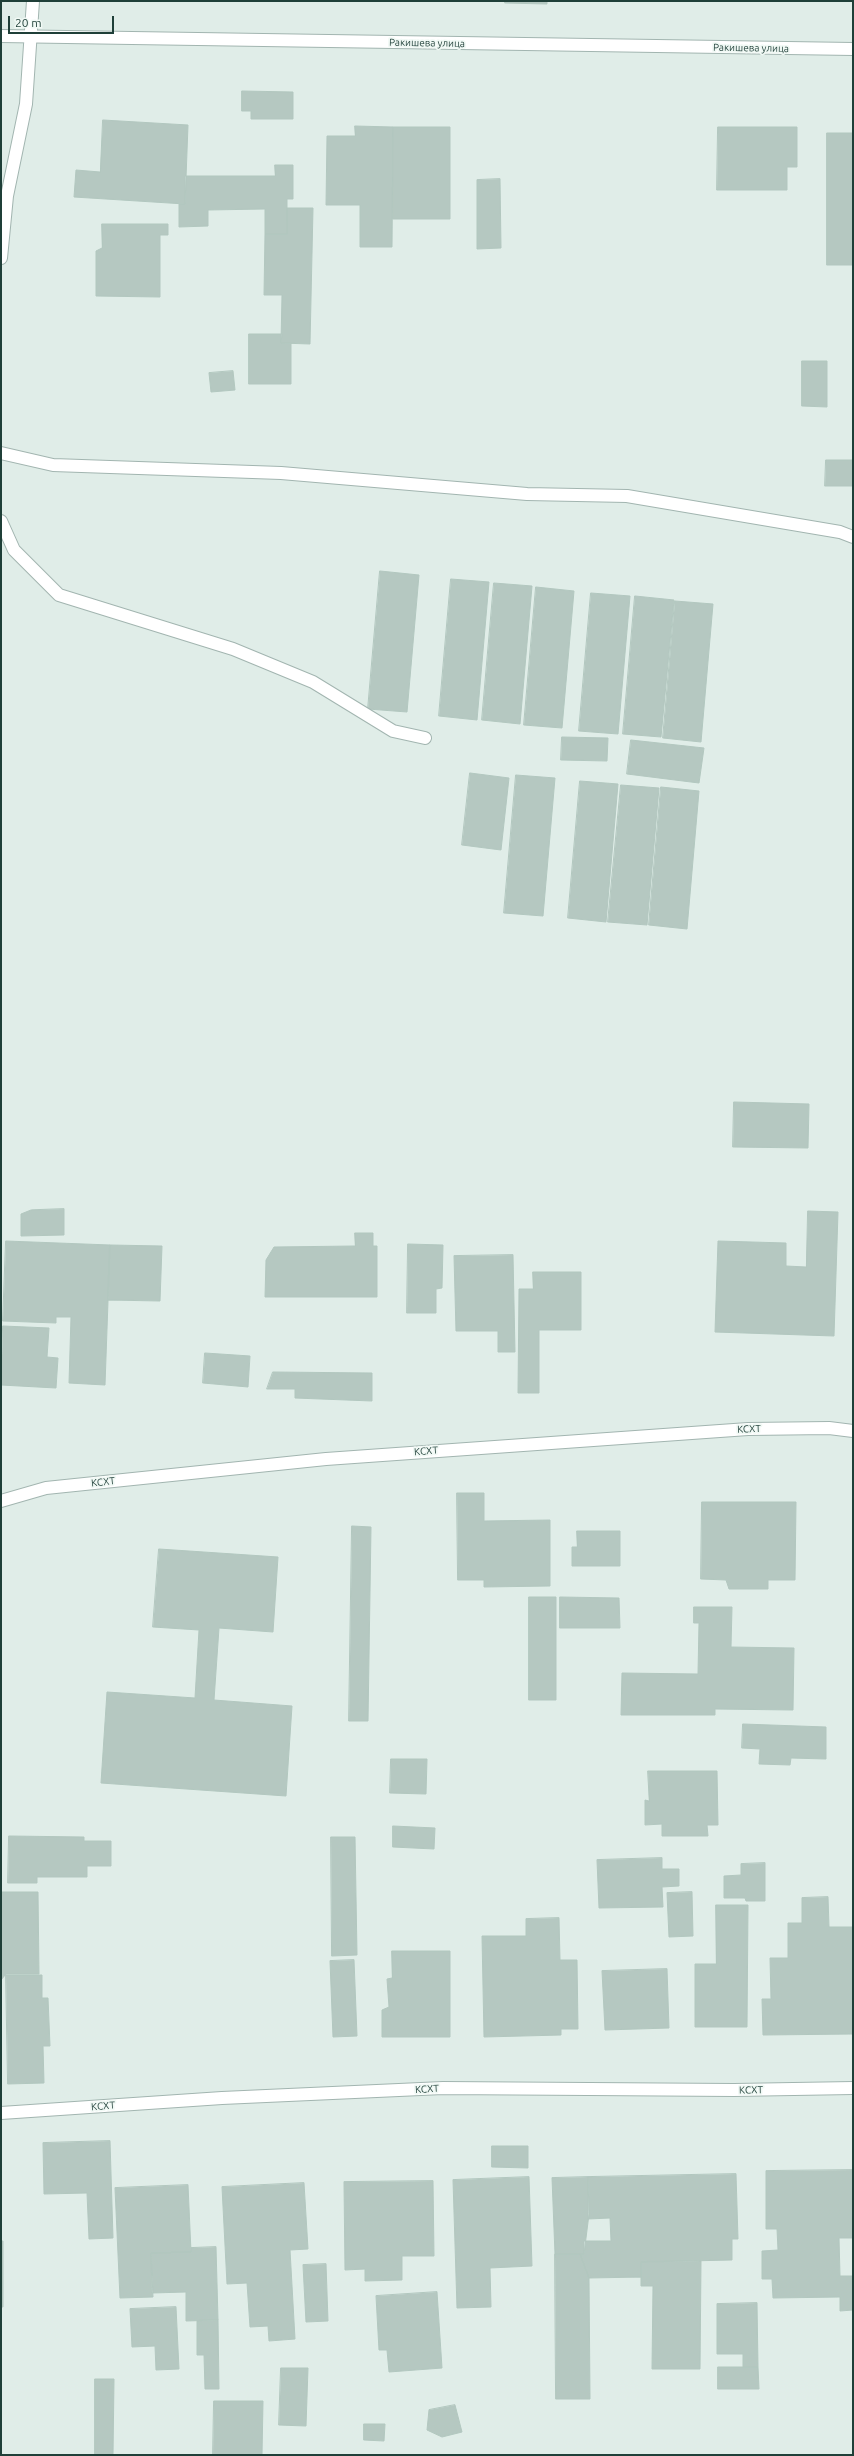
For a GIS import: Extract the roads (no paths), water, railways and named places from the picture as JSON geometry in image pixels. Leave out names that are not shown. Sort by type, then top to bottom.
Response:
[{"type":"street","points":[[1,258],[7,196],[26,104],[34,1]]},
{"type":"street","name":"Ракишева улица","points":[[1,36],[853,49]]},
{"type":"street","points":[[1,453],[53,466],[281,473],[527,494],[627,496],[840,532],[853,536]]},
{"type":"street","points":[[1,521],[14,550],[59,595],[233,649],[313,682],[393,731],[425,738]]},
{"type":"street","name":"КСХТ","points":[[1,1501],[46,1488],[326,1458],[748,1429],[830,1428],[853,1431]]},
{"type":"street","name":"КСХТ","points":[[1,2114],[222,2098],[443,2088],[734,2090],[853,2088]]}]
